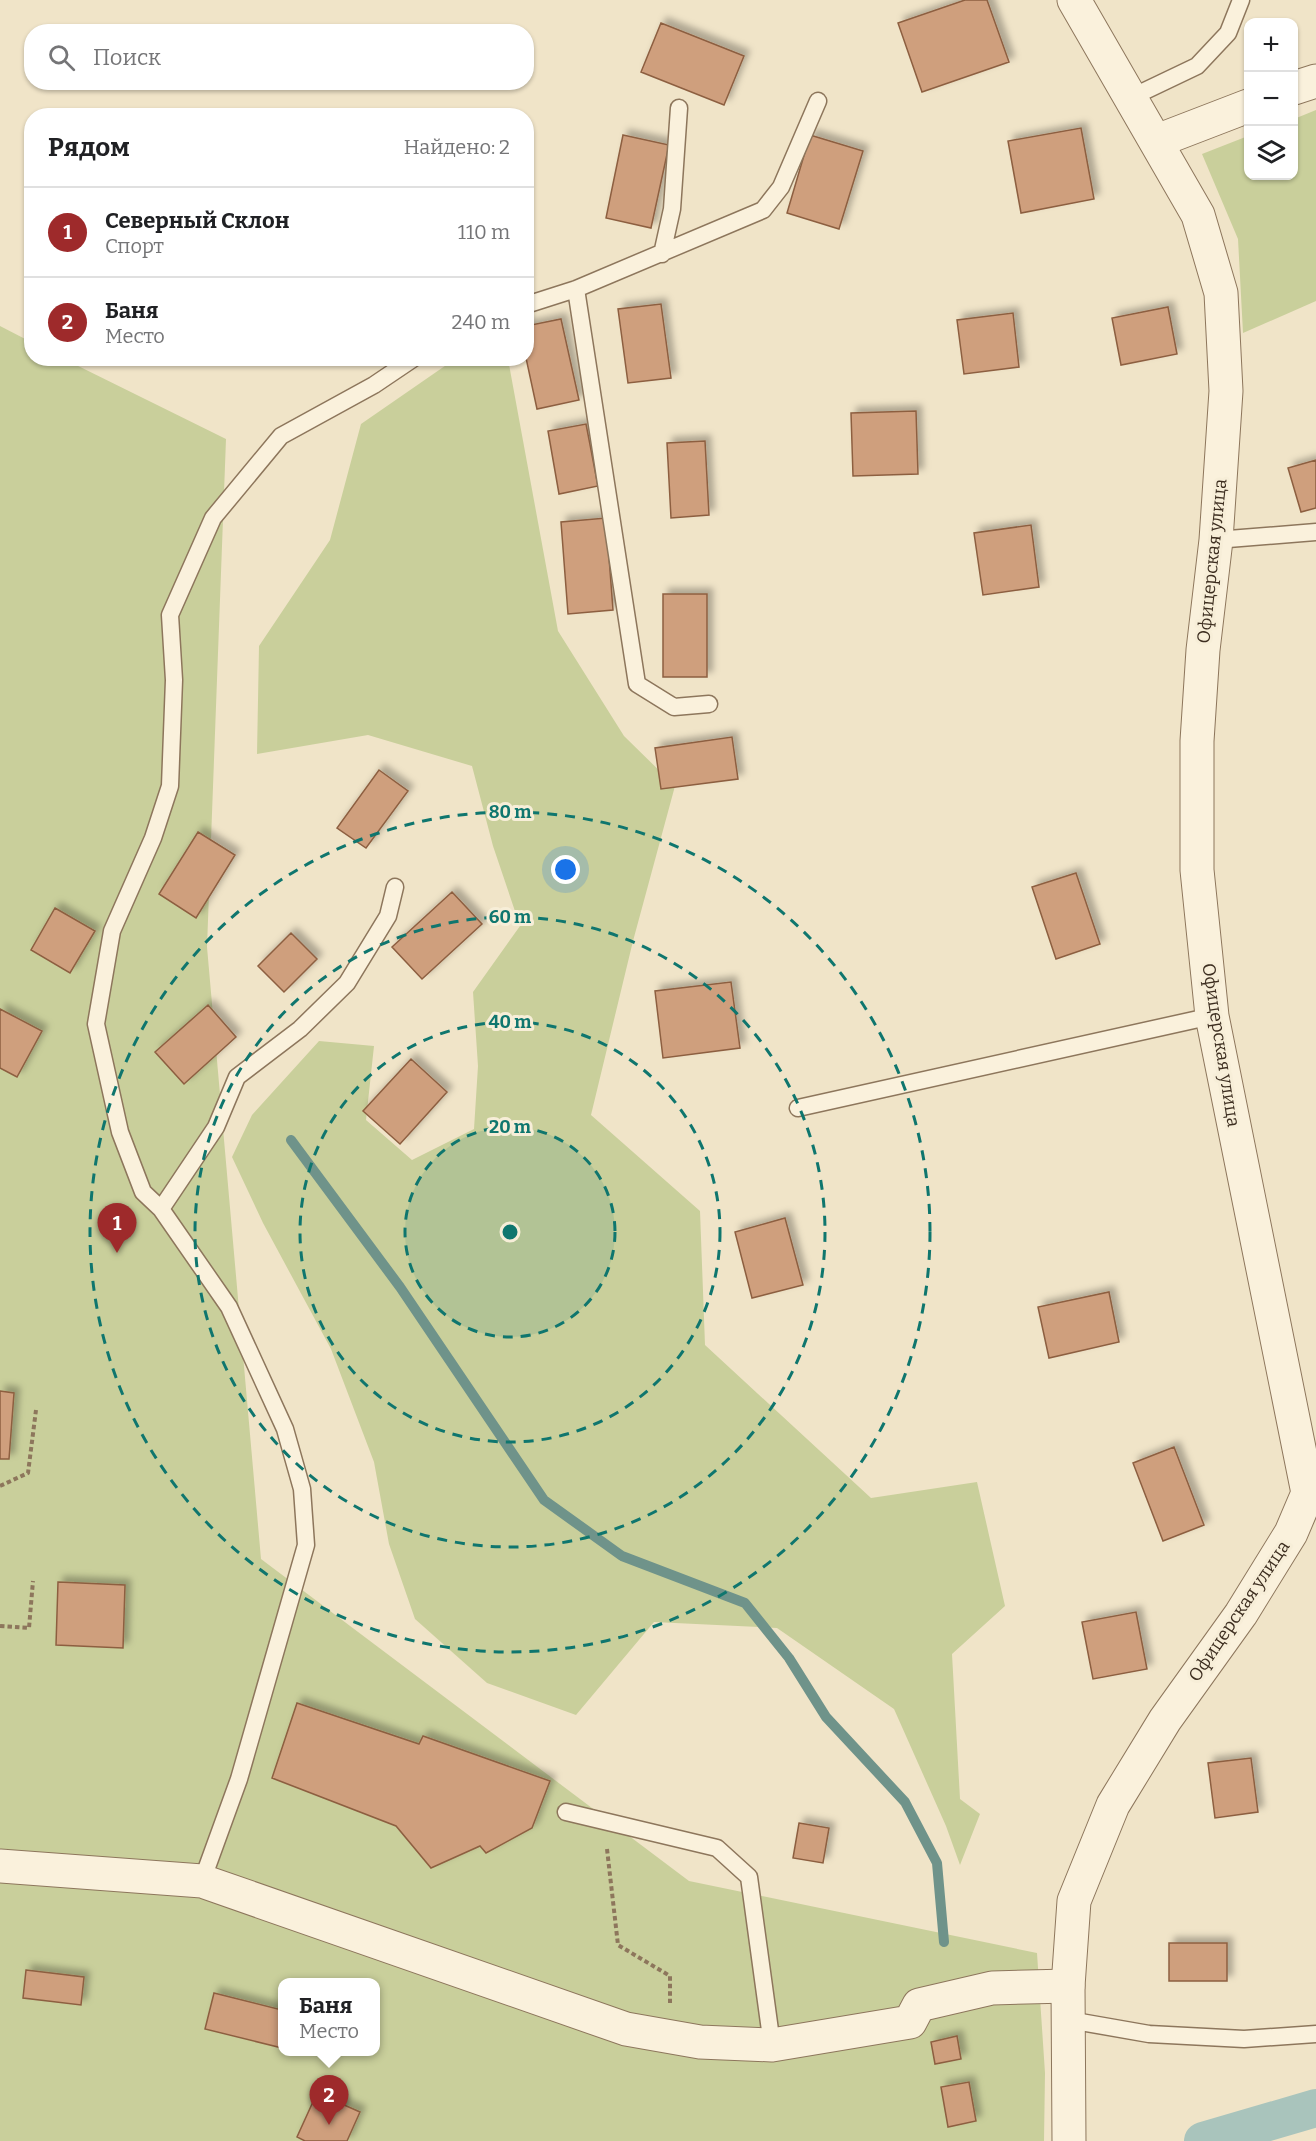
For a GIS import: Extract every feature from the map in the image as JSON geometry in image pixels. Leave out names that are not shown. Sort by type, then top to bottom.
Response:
[{"type":"street","name":"Офицерская улица","points":[[1069,2141],[1068,1986],[1074,1901],[1113,1805],[1165,1720],[1241,1614],[1291,1533],[1312,1493],[1212,1016],[1197,870],[1197,741],[1203,650],[1216,540],[1226,390],[1221,293],[1198,215],[1074,0]]},
{"type":"street","points":[[1298,86],[1316,81]]},
{"type":"street","points":[[1157,141],[1244,107]]},
{"type":"street","points":[[0,1866],[202,1881],[626,2030],[700,2042],[772,2045],[910,2022],[919,2005],[992,1988],[1068,1986]]},
{"type":"lane","points":[[1130,98],[1197,66],[1228,33],[1241,0]]},
{"type":"lane","points":[[534,302],[576,289],[763,210],[781,187],[818,101]]},
{"type":"lane","points":[[662,254],[672,209],[680,108]]},
{"type":"lane","points":[[576,289],[637,684],[674,707],[710,704]]},
{"type":"lane","points":[[202,1881],[239,1779],[306,1545],[302,1489],[285,1430],[229,1307],[161,1209],[143,1192],[120,1132],[96,1024],[112,931],[153,838],[170,786],[174,680],[170,615],[213,518],[281,436],[374,385],[402,366]]},
{"type":"lane","points":[[1216,540],[1316,532]]},
{"type":"lane","points":[[161,1209],[216,1127],[237,1077],[300,1029],[347,983],[388,916],[395,887]]},
{"type":"lane","points":[[798,1108],[1212,1016]]},
{"type":"lane","points":[[566,1812],[717,1848],[749,1877],[772,2045]]},
{"type":"lane","points":[[1069,2020],[1149,2034],[1244,2039],[1316,2034]]},
{"type":"path","points":[[0,1486],[28,1473],[36,1410]]},
{"type":"path","points":[[0,1626],[29,1628],[33,1581]]},
{"type":"path","points":[[604,1821],[618,1945],[670,1976],[669,2037]]},
{"type":"green space","points":[[1316,110],[1316,301],[1243,333],[1238,239],[1202,154],[1244,138],[1244,180],[1298,180],[1298,117]]},
{"type":"green space","points":[[0,326],[24,338],[24,366],[78,366],[226,439],[207,947],[261,1559],[689,1881],[1037,1953],[1045,2073],[1044,2141],[0,2141]]},
{"type":"green space","points":[[445,366],[509,366],[558,631],[624,736],[675,786],[633,941],[591,1115],[700,1211],[705,1345],[871,1498],[977,1482],[1005,1606],[952,1654],[960,1799],[980,1814],[960,1865],[946,1826],[894,1709],[777,1628],[654,1622],[576,1715],[487,1683],[415,1619],[389,1544],[374,1462],[331,1349],[263,1223],[232,1157],[252,1115],[319,1041],[374,1046],[366,1120],[412,1160],[474,1129],[478,1066],[473,992],[520,926],[493,846],[472,766],[368,735],[257,754],[259,646],[330,540],[361,424]]},
{"type":"building","points":[[965,0],[987,0],[1009,62],[922,92],[898,23]]},
{"type":"building","points":[[661,23],[744,56],[724,105],[641,72]]},
{"type":"building","points":[[1081,128],[1094,199],[1021,213],[1008,141]]},
{"type":"building","points":[[623,135],[669,145],[651,228],[606,218]]},
{"type":"building","points":[[810,135],[863,151],[839,229],[787,213]]},
{"type":"building","points":[[661,304],[671,378],[628,383],[618,309]]},
{"type":"building","points":[[1168,307],[1177,354],[1121,365],[1112,318]]},
{"type":"building","points":[[1013,313],[1019,367],[964,374],[957,320]]},
{"type":"building","points":[[561,319],[579,400],[537,409],[528,366],[534,366],[534,324]]},
{"type":"building","points":[[916,411],[918,474],[853,476],[851,413]]},
{"type":"building","points":[[586,424],[598,486],[559,494],[548,431]]},
{"type":"building","points":[[705,441],[709,515],[671,518],[667,443]]},
{"type":"building","points":[[1316,460],[1316,508],[1301,512],[1288,468]]},
{"type":"building","points":[[606,518],[613,610],[568,614],[561,522]]},
{"type":"building","points":[[1031,525],[1039,587],[983,595],[974,533]]},
{"type":"building","points":[[663,594],[707,594],[707,677],[663,677]]},
{"type":"building","points":[[732,737],[738,779],[661,789],[655,748]]},
{"type":"building","points":[[379,770],[408,791],[366,848],[337,828]]},
{"type":"building","points":[[198,832],[235,855],[196,918],[159,894]]},
{"type":"building","points":[[1076,873],[1100,944],[1056,959],[1032,887]]},
{"type":"building","points":[[452,892],[482,924],[422,979],[392,947]]},
{"type":"building","points":[[55,908],[95,931],[70,973],[31,950]]},
{"type":"building","points":[[291,933],[317,959],[284,992],[258,966]]},
{"type":"building","points":[[731,982],[740,1048],[663,1058],[655,991]]},
{"type":"building","points":[[208,1005],[236,1037],[184,1084],[155,1052]]},
{"type":"building","points":[[0,1009],[42,1031],[17,1077],[0,1068]]},
{"type":"building","points":[[411,1059],[447,1092],[400,1144],[363,1111]]},
{"type":"building","points":[[785,1218],[803,1285],[752,1298],[735,1232]]},
{"type":"building","points":[[1109,1292],[1119,1342],[1049,1358],[1038,1307]]},
{"type":"building","points":[[0,1391],[14,1393],[9,1459],[0,1459]]},
{"type":"building","points":[[1174,1447],[1204,1525],[1163,1541],[1133,1463]]},
{"type":"building","points":[[58,1582],[125,1585],[123,1648],[56,1645]]},
{"type":"building","points":[[1136,1612],[1147,1669],[1093,1679],[1082,1622]]},
{"type":"building","points":[[297,1703],[419,1744],[423,1736],[550,1781],[532,1828],[486,1853],[480,1846],[431,1868],[396,1826],[272,1778]]},
{"type":"building","points":[[1251,1758],[1258,1812],[1215,1818],[1208,1763]]},
{"type":"building","points":[[799,1823],[829,1828],[823,1863],[793,1858]]},
{"type":"building","points":[[1169,1943],[1227,1943],[1227,1981],[1169,1981]]},
{"type":"building","points":[[26,1970],[84,1977],[81,2005],[23,1998]]},
{"type":"building","points":[[214,1993],[278,2009],[278,2047],[205,2029]]},
{"type":"building","points":[[957,2036],[961,2059],[935,2064],[931,2042]]},
{"type":"building","points":[[969,2082],[976,2121],[948,2127],[941,2087]]},
{"type":"building","points":[[317,2093],[360,2112],[347,2141],[305,2141],[297,2137]]},
{"type":"waterway","points":[[291,1140],[400,1287],[544,1500],[622,1556],[745,1603],[789,1658],[826,1717],[905,1802],[937,1863],[944,1942]]},
{"type":"waterway","points":[[1203,2141],[1316,2108]]},
{"type":"place","name":"Северный Склон","points":[[117,1253]]},
{"type":"place","name":"Баня","points":[[329,2125]]}]
